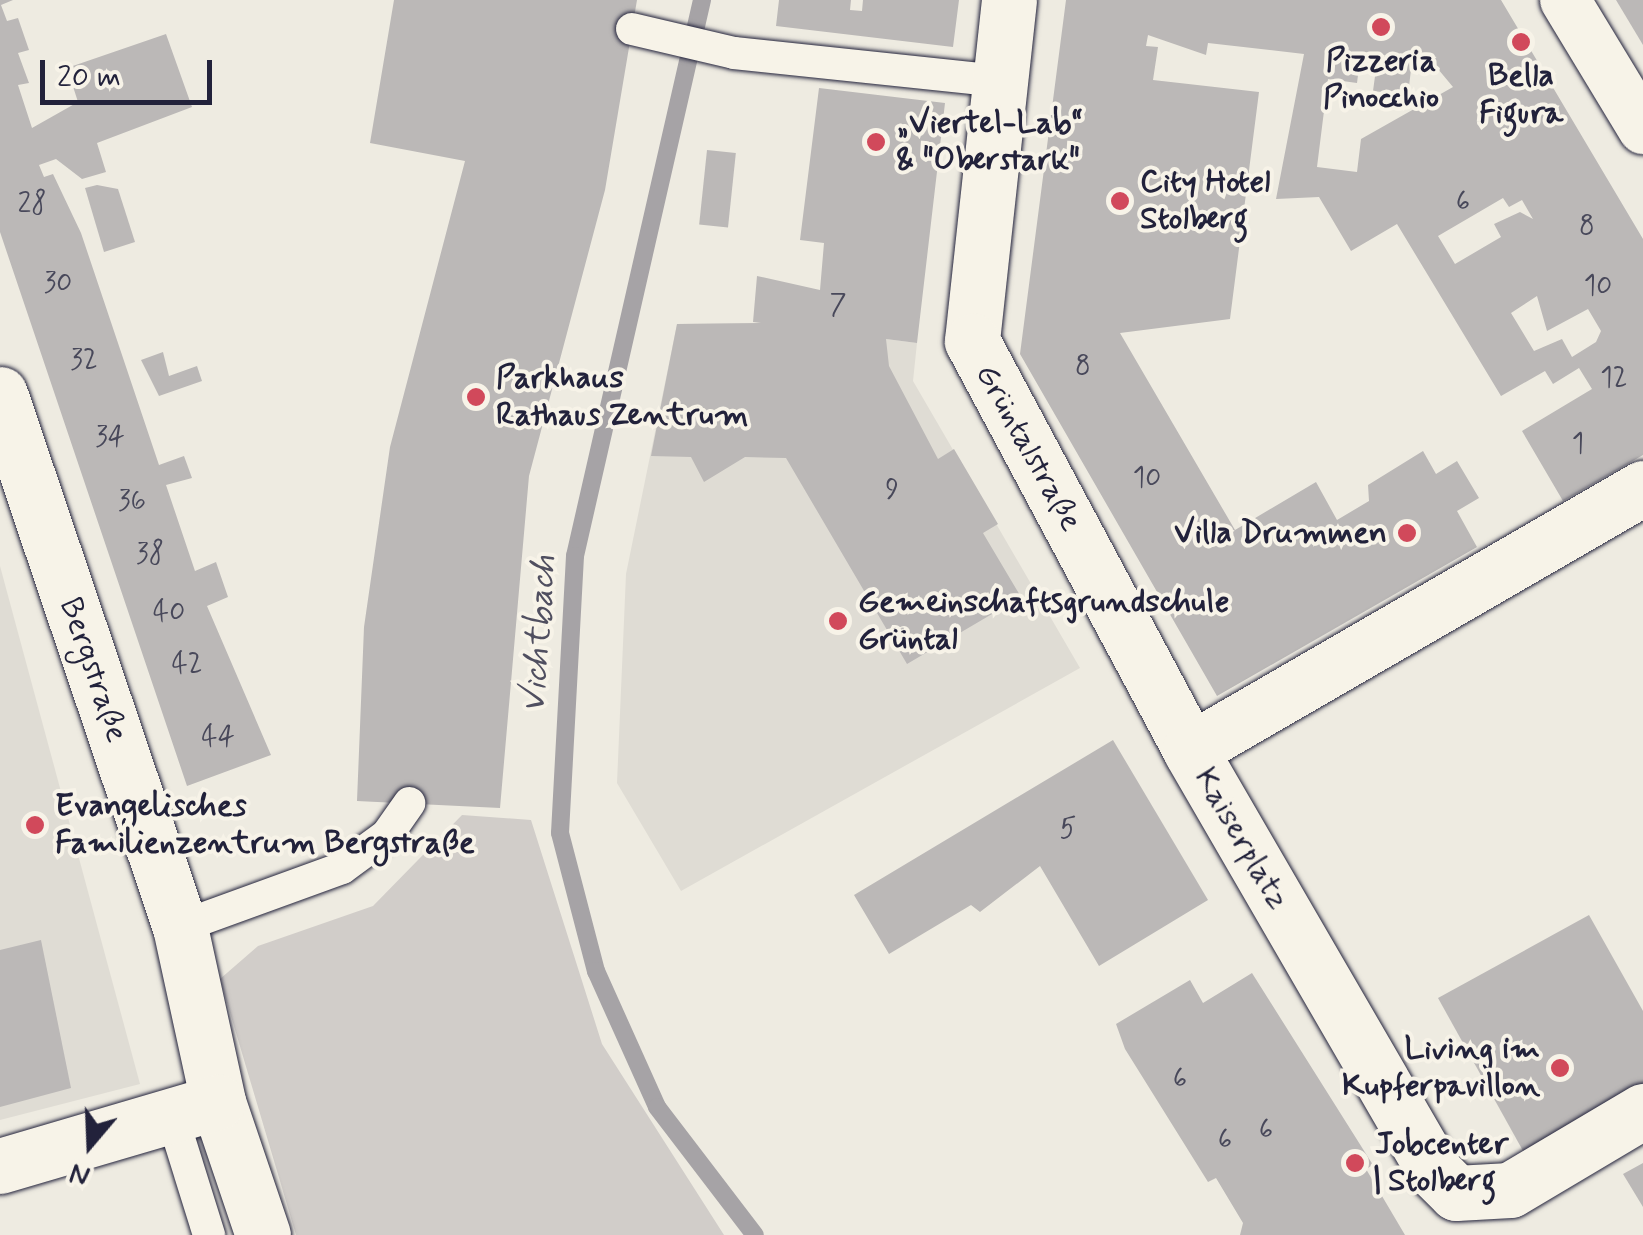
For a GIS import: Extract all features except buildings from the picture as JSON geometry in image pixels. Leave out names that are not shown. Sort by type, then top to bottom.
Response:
[{"type":"street","name":"Grüntalstraße","points":[[1009,0],[972,342],[1190,750]]},
{"type":"street","points":[[1565,0],[1643,129]]},
{"type":"street","name":"Bergstraße","points":[[0,394],[201,920],[195,1109],[263,1235]]},
{"type":"street","name":"Kaiserplatz","points":[[1643,488],[1190,750],[1434,1172],[1456,1194],[1510,1190],[1643,1111]]},
{"type":"street","points":[[0,1166],[195,1109]]},
{"type":"lane","points":[[642,32],[734,53],[999,82]]},
{"type":"lane","points":[[201,920],[366,854],[409,804]]},
{"type":"lane","points":[[195,1109],[209,1235]]},
{"type":"shaded area","name":"Gemeinschaftsgrundschule Grüntal","points":[[761,323],[917,343],[913,381],[1080,668],[681,891],[617,783],[626,574],[677,324]]},
{"type":"shaded area","name":"Evangelisches Familienzentrum Bergstraße","points":[[0,566],[140,1084],[0,1120]]},
{"type":"shaded area","points":[[462,815],[531,820],[602,1044],[724,1235],[296,1235],[220,979],[258,946],[373,906]]},
{"type":"waterway","name":"Vichtbach","points":[[702,0],[575,556],[560,833],[596,971],[657,1107],[755,1235]]},
{"type":"place","name":"Pizzeria Pinocchio","points":[[1381,27]]},
{"type":"place","name":"Bella Figura","points":[[1521,42]]},
{"type":"place","name":"„Viertel-Lab“ & \"Oberstark\"","points":[[876,142]]},
{"type":"place","name":"City Hotel Stolberg","points":[[1120,201]]},
{"type":"place","name":"Parkhaus Rathaus Zentrum","points":[[476,397]]},
{"type":"place","name":"Villa Drummen","points":[[1407,533]]},
{"type":"place","name":"Gemeinschaftsgrundschule Grüntal","points":[[838,621]]},
{"type":"place","name":"Evangelisches Familienzentrum Bergstraße","points":[[35,825]]},
{"type":"place","name":"Living im Kupferpavillon","points":[[1560,1068]]},
{"type":"place","name":"Jobcenter | Stolberg","points":[[1355,1163]]}]
